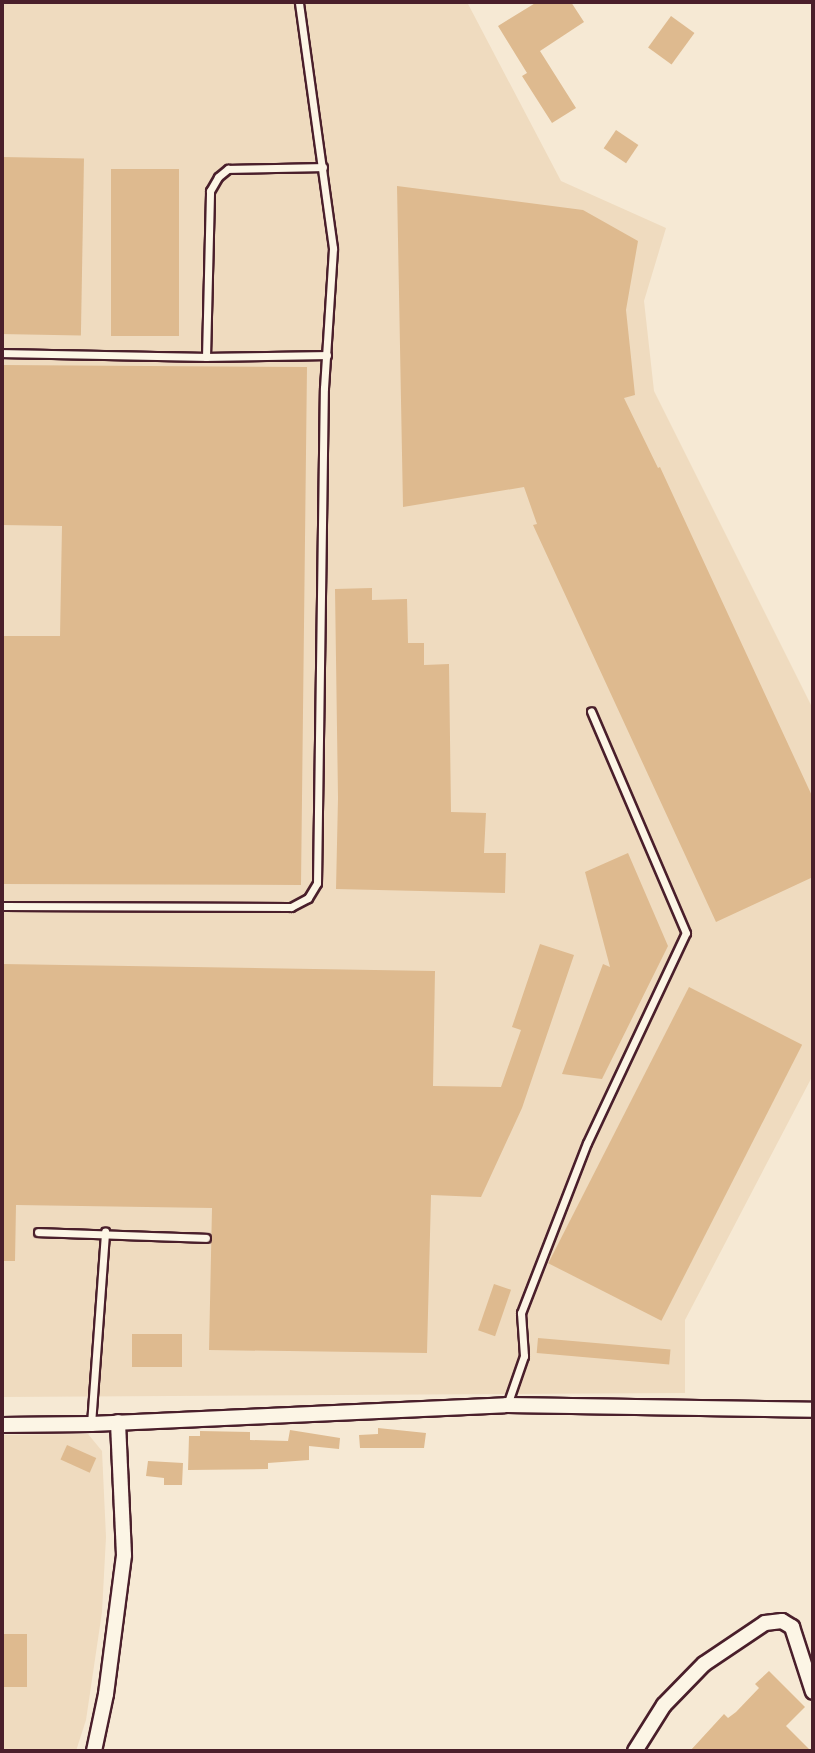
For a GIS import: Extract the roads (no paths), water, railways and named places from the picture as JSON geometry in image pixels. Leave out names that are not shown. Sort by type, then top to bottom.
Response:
[{"type":"street","points":[[2,1425],[91,1424],[507,1405],[813,1410]]},
{"type":"street","points":[[94,1751],[106,1694],[124,1555],[118,1422]]},
{"type":"street","points":[[635,1751],[664,1705],[704,1664],[765,1623],[782,1621],[792,1627],[813,1692]]},
{"type":"lane","points":[[2,906],[291,907],[308,898],[317,883],[327,355],[333,248],[299,2]]},
{"type":"lane","points":[[206,357],[210,191],[218,177],[228,169],[323,167]]},
{"type":"lane","points":[[2,353],[206,357],[327,355]]},
{"type":"lane","points":[[507,1405],[524,1356],[521,1313],[587,1143],[686,933],[591,711]]},
{"type":"lane","points":[[38,1232],[206,1238]]},
{"type":"lane","points":[[91,1424],[105,1232]]}]
